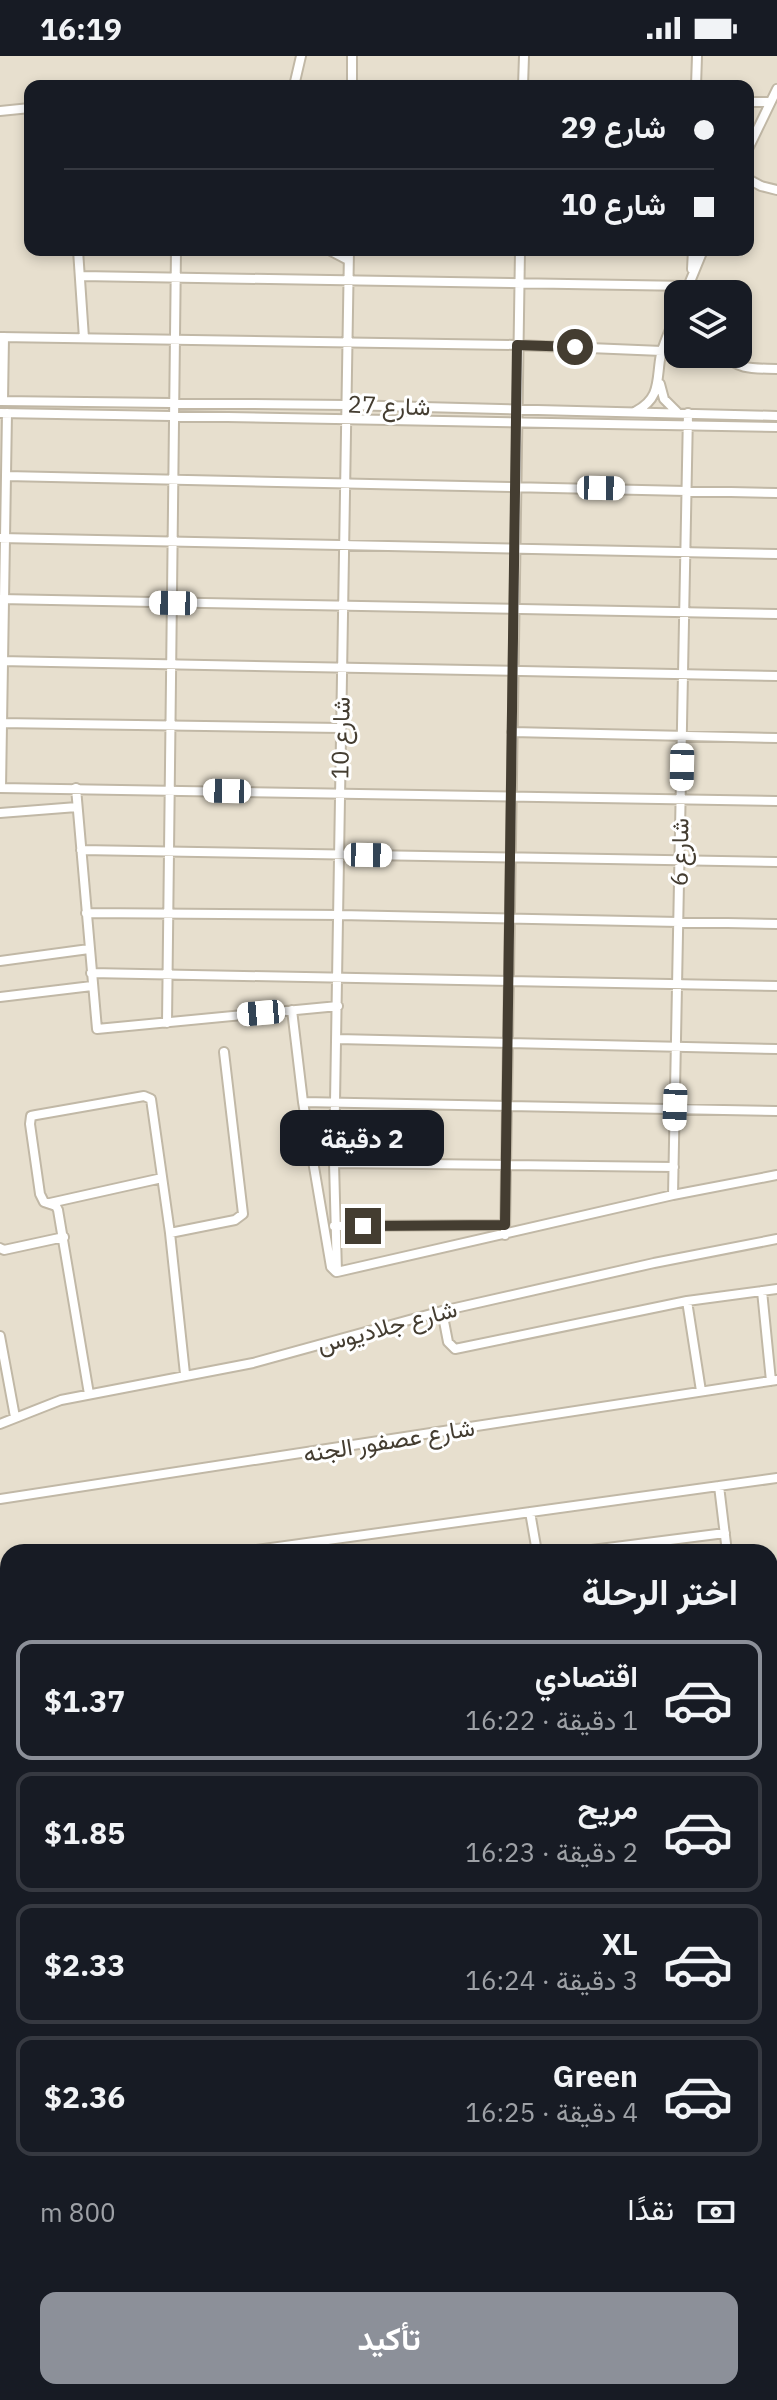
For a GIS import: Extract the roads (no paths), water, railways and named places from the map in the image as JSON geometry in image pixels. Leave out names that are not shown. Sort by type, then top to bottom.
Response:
[{"type":"street","points":[[295,80],[301,56]]},
{"type":"street","points":[[352,56],[352,80]]},
{"type":"street","points":[[523,80],[524,56]]},
{"type":"street","points":[[696,80],[697,56]]},
{"type":"street","points":[[754,136],[777,89]]},
{"type":"street","points":[[754,102],[770,102]]},
{"type":"street","points":[[0,111],[24,109]]},
{"type":"street","points":[[754,182],[777,190]]},
{"type":"street","points":[[79,256],[84,338]]},
{"type":"street","points":[[167,1023],[176,256]]},
{"type":"street","name":"شارع 10","points":[[337,1272],[334,1163],[348,256]]},
{"type":"street","points":[[505,1235],[520,256]]},
{"type":"street","points":[[689,280],[692,256]]},
{"type":"street","points":[[690,280],[700,256]]},
{"type":"street","points":[[81,276],[664,286]]},
{"type":"street","points":[[2,401],[2,337],[517,345],[662,351]]},
{"type":"street","points":[[636,411],[653,399],[664,346]]},
{"type":"street","points":[[745,368],[777,369]]},
{"type":"street","points":[[659,380],[664,399],[677,413]]},
{"type":"street","name":"شارع 27","points":[[2,401],[346,405],[777,416]]},
{"type":"street","points":[[4,413],[6,476],[0,788],[777,801]]},
{"type":"street","name":"شارع 27","points":[[4,413],[777,427]]},
{"type":"street","name":"شارع 6","points":[[673,1195],[688,413]]},
{"type":"street","points":[[6,476],[777,493]]},
{"type":"street","points":[[3,538],[777,554]]},
{"type":"street","points":[[2,599],[777,614]]},
{"type":"street","points":[[2,661],[777,676]]},
{"type":"street","points":[[1,723],[341,728]]},
{"type":"street","points":[[512,732],[777,738]]},
{"type":"street","points":[[76,788],[97,1029],[338,1006]]},
{"type":"street","points":[[0,813],[77,807]]},
{"type":"street","points":[[81,850],[777,862]]},
{"type":"street","points":[[86,913],[777,924]]},
{"type":"street","points":[[0,961],[89,949]]},
{"type":"street","points":[[91,973],[777,986]]},
{"type":"street","points":[[0,997],[92,986]]},
{"type":"street","points":[[292,1010],[303,1102],[331,1267],[337,1272],[673,1195],[777,1175]]},
{"type":"street","points":[[337,1039],[777,1049]]},
{"type":"street","points":[[170,1233],[235,1220],[243,1214],[224,1052]]},
{"type":"street","points":[[89,1394],[64,1237],[58,1210],[42,1199],[40,1194],[31,1116],[148,1096],[153,1105],[185,1374]]},
{"type":"street","points":[[303,1102],[777,1111]]},
{"type":"street","points":[[334,1163],[674,1167]]},
{"type":"street","points":[[49,1203],[162,1178]]},
{"type":"street","points":[[334,1226],[505,1225]]},
{"type":"street","points":[[0,1248],[4,1250],[64,1237]]},
{"type":"street","name":"شارع جلاديوس","points":[[0,1424],[61,1400],[253,1363],[442,1311],[777,1239]]},
{"type":"street","points":[[442,1311],[448,1342],[455,1349],[687,1301],[777,1289]]},
{"type":"street","points":[[762,1291],[774,1381]]},
{"type":"street","points":[[687,1301],[701,1391]]},
{"type":"street","points":[[0,1336],[15,1417]]},
{"type":"street","name":"شارع عصفور الجنه","points":[[0,1499],[774,1381]]},
{"type":"street","points":[[299,1544],[777,1478]]},
{"type":"street","points":[[719,1486],[726,1544]]},
{"type":"street","points":[[530,1512],[536,1544]]},
{"type":"street","points":[[639,1544],[725,1533]]}]
